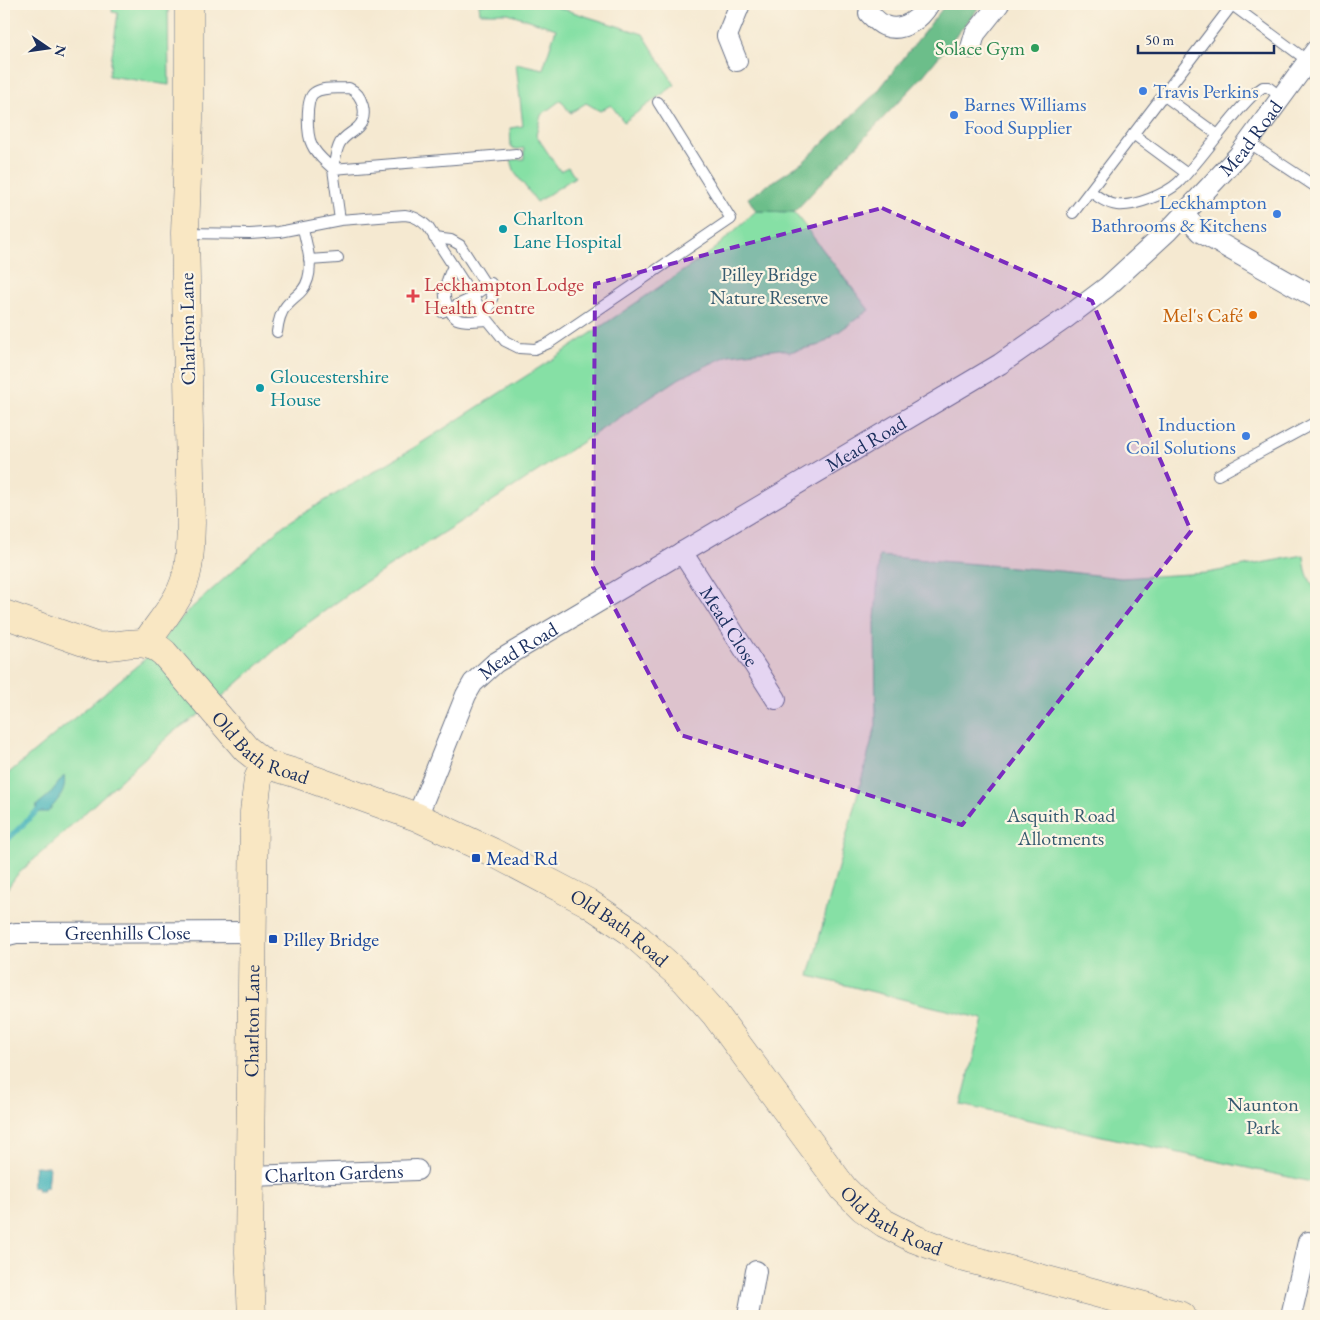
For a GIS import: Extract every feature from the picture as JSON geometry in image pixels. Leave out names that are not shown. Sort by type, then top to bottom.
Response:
[{"type":"street","name":"Charlton Lane","points":[[146,643],[178,597],[188,570],[190,555],[185,233],[189,120],[189,4]]},
{"type":"street","points":[[736,61],[719,36],[740,4]]},
{"type":"street","points":[[869,13],[887,27],[900,26],[920,17],[929,4]]},
{"type":"street","points":[[971,48],[975,34],[999,4]]},
{"type":"street","name":"Mead Road","points":[[417,817],[463,700],[483,672],[507,655],[1000,364],[1058,324],[1128,269],[1184,215],[1238,155],[1312,55]]},
{"type":"street","points":[[1184,215],[1200,232],[1316,298]]},
{"type":"street","name":"Mead Close","points":[[682,552],[776,699]]},
{"type":"street","points":[[4,614],[94,646],[106,647],[146,643]]},
{"type":"street","name":"Old Bath Road","points":[[146,643],[160,649],[246,749],[265,764],[295,772],[417,817],[492,852],[587,902],[630,931],[685,980],[715,1014],[844,1189],[863,1208],[884,1223],[915,1239],[965,1258],[1182,1316]]},
{"type":"street","name":"Charlton Lane","points":[[252,1316],[249,1252],[254,812],[258,780],[265,764]]},
{"type":"street","name":"Greenhills Close","points":[[4,936],[16,933],[252,932]]},
{"type":"street","name":"Charlton Gardens","points":[[250,1176],[417,1170]]},
{"type":"street","points":[[1290,1316],[1308,1242]]},
{"type":"street","points":[[748,1316],[756,1271]]},
{"type":"lane","points":[[1073,213],[1232,4],[1312,55]]},
{"type":"lane","points":[[1090,191],[1103,200],[1117,205],[1137,203],[1157,196],[1177,184],[1249,99],[1263,88],[1268,87],[1282,97]]},
{"type":"lane","points":[[333,169],[311,144],[308,103],[312,94],[317,91],[349,88],[360,96],[363,106],[363,118],[358,127],[347,134],[341,141],[333,169],[340,220]]},
{"type":"lane","points":[[1163,95],[1218,135]]},
{"type":"lane","points":[[185,233],[250,234],[279,232],[340,220],[412,216],[423,222],[487,318],[505,341],[519,348],[535,349],[549,344],[731,219],[658,102]]},
{"type":"lane","points":[[1133,134],[1186,173]]},
{"type":"lane","points":[[1248,142],[1316,187]]},
{"type":"lane","points":[[333,169],[516,154]]},
{"type":"lane","points":[[277,332],[282,311],[287,304],[296,298],[308,281],[309,260],[303,228]]},
{"type":"lane","points":[[434,238],[451,240],[460,245],[489,284],[493,296],[487,318]]},
{"type":"lane","points":[[309,260],[338,258]]},
{"type":"lane","points":[[445,310],[444,295],[448,277],[453,266]]},
{"type":"lane","points":[[445,310],[472,296],[489,284]]},
{"type":"lane","points":[[445,310],[456,318],[465,320],[487,318]]},
{"type":"lane","points":[[1218,475],[1316,422]]},
{"type":"highlighted area","points":[[882,208],[1092,301],[1191,531],[962,825],[681,735],[593,567],[595,284]]},
{"type":"green space","points":[[113,4],[168,4],[169,85],[109,76],[118,13],[112,12]]},
{"type":"green space","points":[[479,4],[550,5],[643,34],[675,85],[624,122],[611,105],[600,111],[586,103],[570,113],[561,100],[541,115],[536,135],[560,171],[568,167],[575,177],[537,202],[515,173],[511,160],[524,159],[524,148],[516,149],[511,147],[510,128],[523,126],[516,63],[543,69],[556,29],[508,13],[480,13]]},
{"type":"green space","points":[[946,4],[982,4],[922,77],[794,212],[756,211],[748,198],[803,162],[877,92]]},
{"type":"green space","name":"Pilley Bridge Nature Reserve","points":[[756,211],[794,212],[869,310],[820,345],[789,352],[780,349],[729,355],[680,378],[362,584],[297,631],[210,707],[173,732],[17,875],[4,893],[4,777],[145,659],[186,613],[284,525],[415,447],[559,355],[711,252]]},
{"type":"green space","name":"Asquith Road Allotments","points":[[1304,555],[1307,573],[1316,589],[1316,1183],[961,1105],[983,1019],[809,976],[876,725],[875,620],[879,556],[1121,578],[1207,573]]},
{"type":"water","points":[[64,776],[63,792],[58,800],[48,812],[36,812],[37,805],[49,795]]},
{"type":"water","points":[[35,1166],[49,1167],[47,1188],[43,1188],[43,1191],[37,1191],[38,1188],[32,1187]]},
{"type":"waterway","points":[[4,843],[36,812]]},
{"type":"place","name":"Solace Gym","points":[[1035,48]]},
{"type":"place","name":"Travis Perkins","points":[[1143,91]]},
{"type":"place","name":"Barnes Williams Food Supplier","points":[[954,115]]},
{"type":"place","name":"Leckhampton Bathrooms & Kitchens","points":[[1277,214]]},
{"type":"place","name":"Charlton Lane Hospital","points":[[503,229]]},
{"type":"place","name":"Leckhampton Lodge Health Centre","points":[[413,296]]},
{"type":"place","name":"Mel's Café","points":[[1253,315]]},
{"type":"place","name":"Gloucestershire House","points":[[260,388]]},
{"type":"place","name":"Induction Coil Solutions","points":[[1246,436]]},
{"type":"place","name":"Mead Rd","points":[[476,858]]},
{"type":"place","name":"Pilley Bridge","points":[[273,939]]},
{"type":"park label","name":"Naunton Park","points":[[1263,1116]]}]
